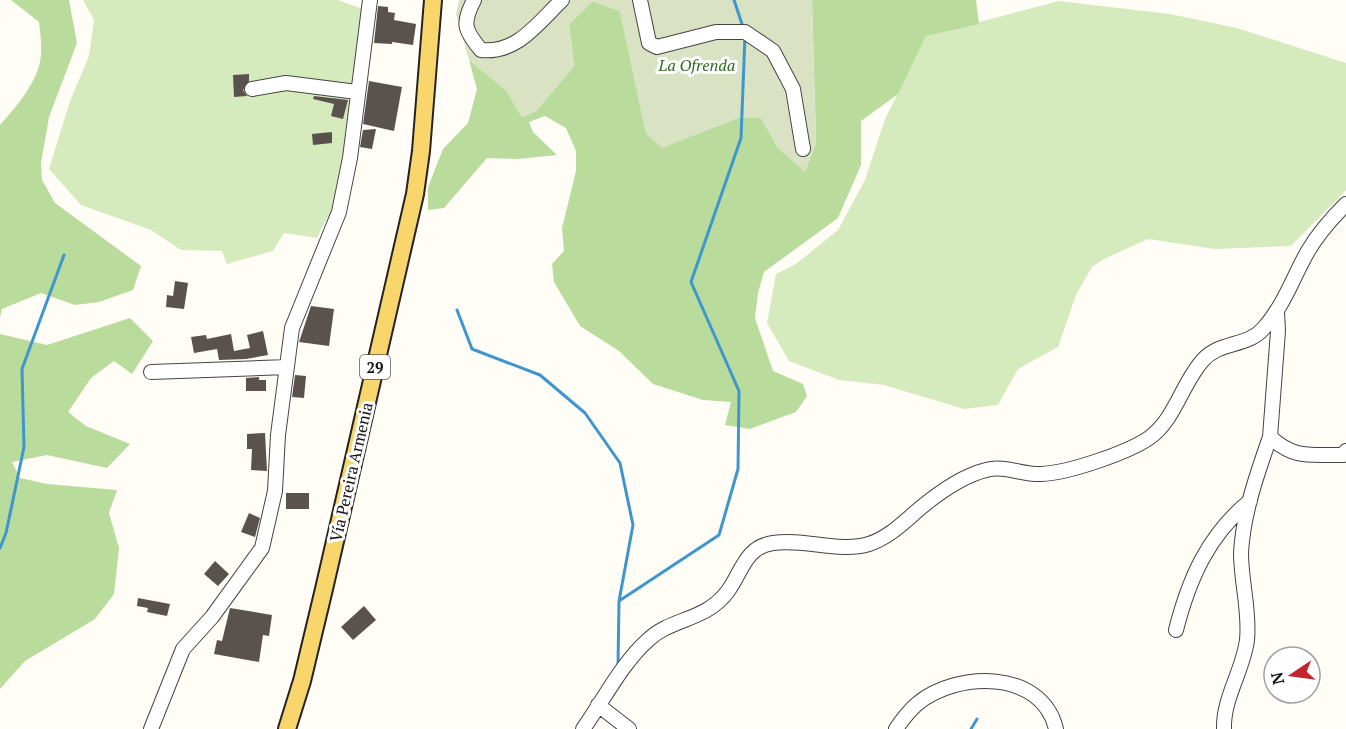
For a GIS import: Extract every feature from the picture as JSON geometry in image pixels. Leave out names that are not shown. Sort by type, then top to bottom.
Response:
[{"type":"main road","name":"Vía Pereira Armenia","points":[[287,729],[324,590],[415,194],[421,151],[433,0]]},
{"type":"street","points":[[152,729],[183,649],[212,616],[262,548],[275,491],[278,435],[292,327],[339,212],[350,158],[370,0]]},
{"type":"street","points":[[474,0],[465,18],[469,37],[481,50],[497,52],[517,43],[562,0]]},
{"type":"street","points":[[640,0],[649,43],[657,47],[716,32],[745,32],[773,51],[793,89],[803,149]]},
{"type":"street","points":[[252,89],[286,83],[357,92]]},
{"type":"street","points":[[583,729],[598,705],[648,639],[674,623],[700,616],[728,592],[741,566],[756,549],[774,542],[867,544],[889,534],[923,506],[966,477],[988,469],[1040,475],[1081,468],[1149,438],[1165,423],[1186,383],[1203,360],[1215,349],[1256,337],[1277,312],[1309,249],[1346,204]]},
{"type":"street","points":[[1224,729],[1226,705],[1237,681],[1247,640],[1241,552],[1250,501],[1270,437],[1278,331],[1277,312]]},
{"type":"street","points":[[151,372],[287,367]]},
{"type":"street","points":[[1270,437],[1282,448],[1294,454],[1345,455]]},
{"type":"street","points":[[1176,630],[1191,578],[1216,534],[1232,515],[1250,501]]},
{"type":"street","points":[[896,729],[916,704],[934,693],[962,684],[992,679],[1024,690],[1043,702],[1054,718],[1056,729]]},
{"type":"street","points":[[598,705],[629,729]]},
{"type":"green space","points":[[11,0],[69,0],[77,43],[49,117],[41,163],[42,180],[55,203],[141,266],[133,290],[99,302],[75,305],[41,293],[2,309],[0,317],[0,125],[31,84],[39,65],[41,51],[39,22]]},
{"type":"green space","points":[[83,0],[338,0],[363,9],[335,219],[327,218],[317,238],[284,233],[273,251],[227,264],[222,251],[181,250],[151,230],[81,205],[49,169],[70,101],[89,56],[94,20]]},
{"type":"green space","name":"La Ofrenda","points":[[459,0],[812,0],[816,143],[805,172],[778,148],[761,118],[738,118],[662,148],[646,134],[620,11],[593,1],[569,24],[574,66],[536,111],[522,117],[506,90],[469,60],[456,14]]},
{"type":"green space","points":[[812,0],[976,0],[979,24],[926,36],[898,94],[861,121],[861,165],[838,218],[764,272],[758,293],[755,318],[773,371],[803,384],[807,396],[796,412],[750,429],[725,425],[731,402],[703,400],[653,384],[619,351],[580,326],[554,282],[552,264],[564,251],[562,228],[576,171],[576,151],[566,128],[545,116],[529,122],[533,132],[557,155],[518,159],[487,158],[444,208],[428,210],[428,187],[443,149],[468,123],[477,89],[469,60],[506,90],[522,117],[536,111],[574,66],[569,24],[593,1],[620,11],[646,133],[662,147],[738,118],[761,118],[778,148],[805,171],[816,143]]},
{"type":"green space","points":[[1059,1],[1170,14],[1237,28],[1346,63],[1346,190],[1291,246],[1215,249],[1148,239],[1104,259],[1092,267],[1076,295],[1058,347],[1018,369],[998,405],[964,409],[884,385],[839,380],[789,361],[767,323],[776,274],[796,264],[838,230],[865,180],[885,119],[926,36]]},
{"type":"green space","points":[[130,318],[153,341],[132,374],[114,361],[91,378],[68,412],[86,426],[130,444],[107,468],[47,455],[12,462],[20,478],[47,484],[117,490],[109,513],[119,548],[114,594],[95,619],[25,661],[0,689],[0,334],[47,345]]},
{"type":"building","points":[[378,6],[388,7],[388,12],[395,13],[394,20],[416,24],[413,45],[392,42],[392,44],[374,43]]},
{"type":"building","points":[[249,74],[249,81],[243,90],[247,96],[234,97],[233,75]]},
{"type":"building","points":[[369,81],[402,87],[394,131],[363,124]]},
{"type":"building","points":[[314,96],[348,100],[343,119],[331,116],[334,104],[313,99]]},
{"type":"building","points":[[376,129],[372,149],[360,147],[363,130]]},
{"type":"building","points":[[332,132],[332,143],[313,145],[312,134]]},
{"type":"building","points":[[175,281],[188,283],[184,309],[166,307],[167,295],[173,296]]},
{"type":"building","points":[[311,306],[334,309],[329,346],[299,342]]},
{"type":"building","points":[[263,331],[268,355],[219,360],[217,349],[194,353],[191,337],[206,335],[207,339],[231,334],[234,351],[250,348],[247,335]]},
{"type":"building","points":[[295,375],[306,376],[304,398],[292,397]]},
{"type":"building","points":[[259,377],[259,380],[266,380],[266,391],[246,391],[246,378]]},
{"type":"building","points":[[265,433],[267,471],[251,470],[252,449],[247,449],[247,434]]},
{"type":"building","points":[[286,493],[309,493],[309,509],[286,509]]},
{"type":"building","points":[[249,513],[260,518],[255,537],[241,532]]},
{"type":"building","points":[[215,561],[229,574],[218,586],[204,574]]},
{"type":"building","points":[[138,598],[170,604],[167,616],[147,612],[148,608],[137,606]]},
{"type":"building","points":[[364,606],[376,620],[353,640],[341,627]]},
{"type":"building","points":[[230,608],[272,615],[269,636],[263,635],[259,662],[214,654],[217,640],[222,641]]},
{"type":"waterway","points":[[734,0],[743,27]]},
{"type":"waterway","points":[[619,601],[719,535],[738,469],[739,391],[691,282],[741,138],[745,36]]},
{"type":"waterway","points":[[0,548],[6,533],[24,447],[22,369],[64,255]]},
{"type":"waterway","points":[[457,310],[472,349],[540,375],[585,413],[620,463],[633,525],[619,601],[618,666]]},
{"type":"waterway","points":[[971,729],[977,719]]}]
